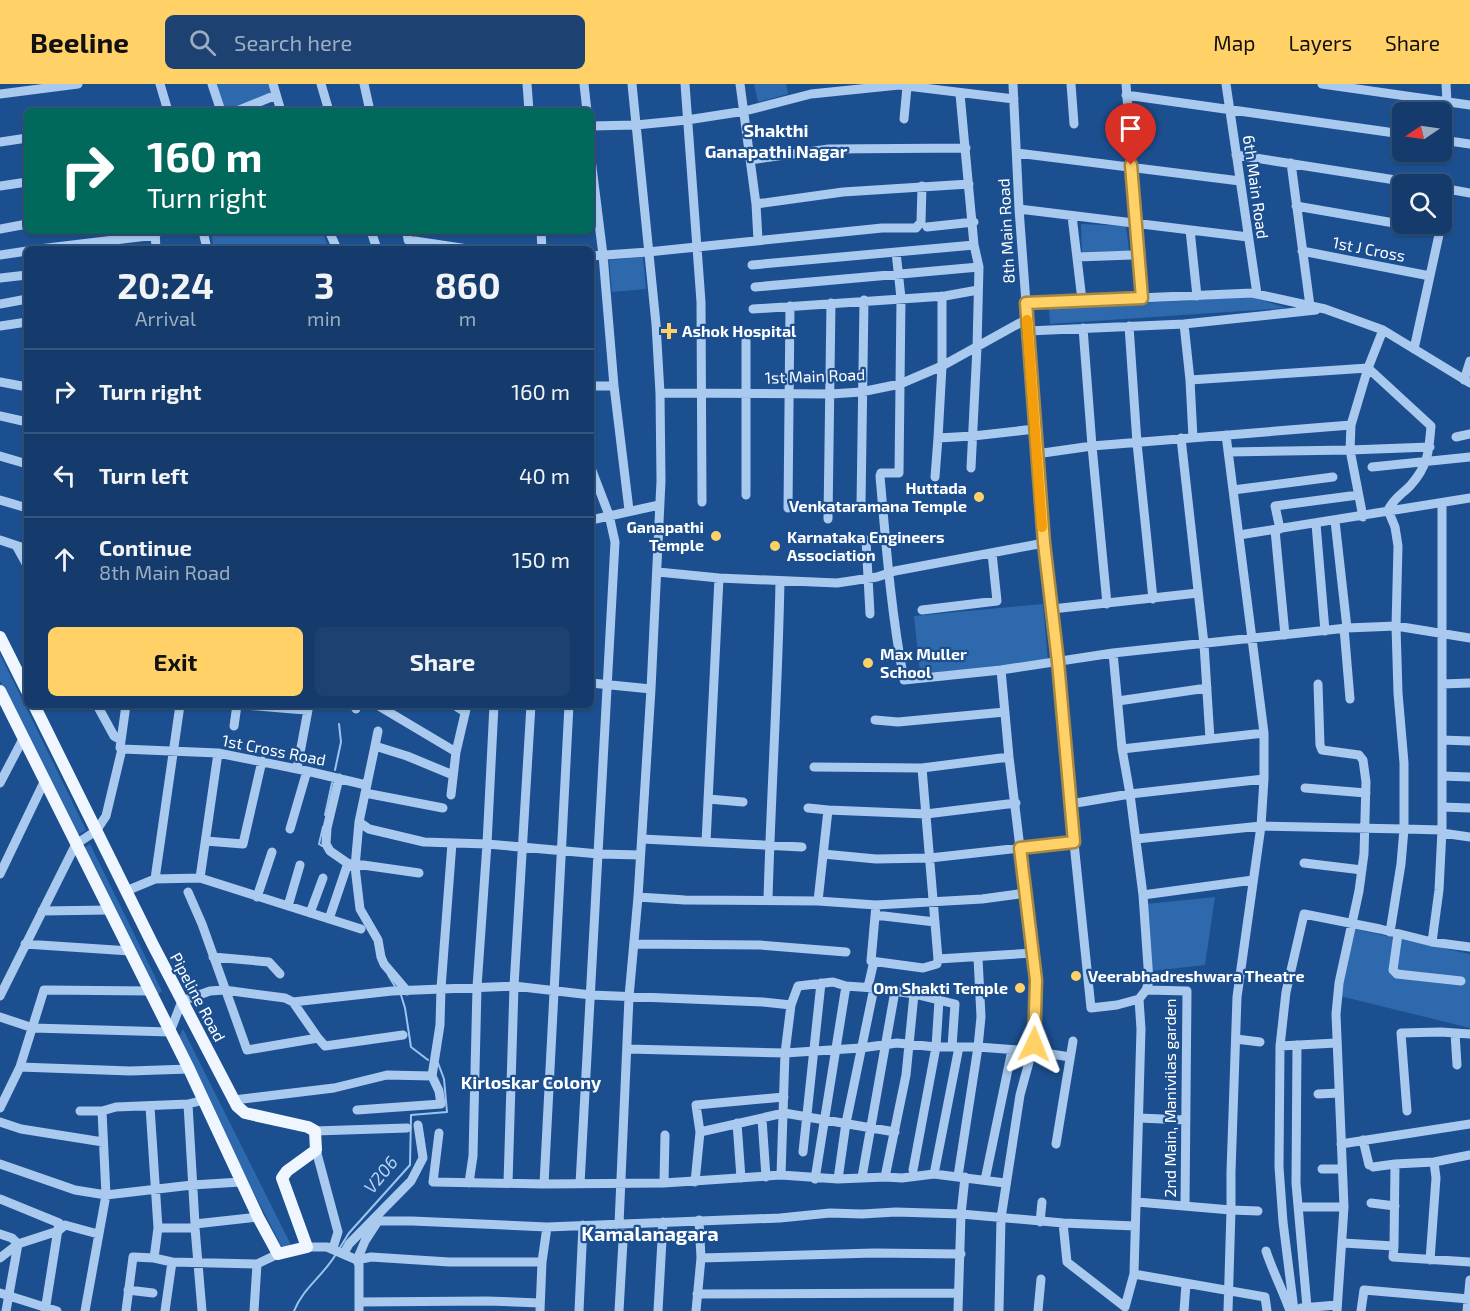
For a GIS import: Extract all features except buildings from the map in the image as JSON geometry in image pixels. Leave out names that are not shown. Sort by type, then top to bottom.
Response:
[{"type":"main road","points":[[0,637],[24,686]]},
{"type":"main road","points":[[0,693],[189,1069],[241,1182],[278,1254],[307,1247],[282,1178],[287,1171],[316,1150],[315,1131]]},
{"type":"main road","name":"Pipeline Road","points":[[35,708],[237,1107],[245,1113],[308,1127],[315,1131]]},
{"type":"street","points":[[0,94],[78,84]]},
{"type":"street","points":[[160,84],[167,108]]},
{"type":"street","points":[[212,84],[220,108]]},
{"type":"street","points":[[273,84],[280,108]]},
{"type":"street","points":[[321,84],[328,108]]},
{"type":"street","points":[[364,84],[369,108]]},
{"type":"street","points":[[527,84],[529,108]]},
{"type":"street","points":[[584,84],[587,108]]},
{"type":"street","points":[[619,1311],[622,1241],[619,1224],[629,997],[642,839],[658,572],[661,481],[660,393],[656,324],[632,84]]},
{"type":"street","points":[[685,84],[701,302],[702,502]]},
{"type":"street","points":[[740,84],[756,204],[758,240]]},
{"type":"street","points":[[806,84],[811,94]]},
{"type":"street","name":"8th Main Road","points":[[1013,84],[1036,454],[1091,1008],[1117,1005],[1139,999]]},
{"type":"street","points":[[1071,84],[1074,124]]},
{"type":"street","points":[[1125,84],[1142,298]]},
{"type":"street","name":"6th Main Road","points":[[1226,84],[1257,294]]},
{"type":"street","points":[[1322,84],[1373,88],[1447,102],[1446,84]]},
{"type":"street","points":[[594,126],[687,120],[745,111],[839,87],[901,85],[1014,99]]},
{"type":"street","points":[[901,85],[904,119]]},
{"type":"street","points":[[960,94],[978,267],[974,436],[971,468]]},
{"type":"street","points":[[244,108],[276,95]]},
{"type":"street","points":[[1126,95],[1392,133]]},
{"type":"street","points":[[1452,103],[1470,105]]},
{"type":"street","points":[[0,142],[24,138]]},
{"type":"street","points":[[1452,141],[1470,144]]},
{"type":"street","points":[[750,160],[829,149],[966,148]]},
{"type":"street","points":[[1017,153],[1240,180]]},
{"type":"street","points":[[1236,155],[1392,179]]},
{"type":"street","points":[[1291,163],[1310,306]]},
{"type":"street","points":[[0,186],[24,182]]},
{"type":"street","points":[[594,183],[603,255],[614,386],[630,510]]},
{"type":"street","points":[[756,204],[843,192],[969,184]]},
{"type":"street","points":[[594,256],[882,228],[916,228],[921,222],[922,186]]},
{"type":"street","points":[[1452,190],[1470,193]]},
{"type":"street","points":[[1296,206],[1392,223]]},
{"type":"street","points":[[1019,209],[1248,237]]},
{"type":"street","points":[[1072,216],[1082,300]]},
{"type":"street","points":[[927,227],[974,222]]},
{"type":"street","points":[[0,229],[24,225]]},
{"type":"street","points":[[1190,230],[1197,296]]},
{"type":"street","points":[[61,246],[149,234]]},
{"type":"street","points":[[1414,350],[1439,234]]},
{"type":"street","points":[[408,240],[447,246]]},
{"type":"street","points":[[752,265],[974,245]]},
{"type":"street","points":[[0,255],[24,251]]},
{"type":"street","name":"1st J Cross","points":[[1302,251],[1430,276]]},
{"type":"street","points":[[896,252],[901,298],[900,473],[881,474],[880,476],[888,573],[904,680],[1001,670],[1113,653],[1346,628],[1396,626],[1470,638]]},
{"type":"street","points":[[1077,257],[1132,255]]},
{"type":"street","points":[[755,286],[978,267]]},
{"type":"street","points":[[0,278],[24,275]]},
{"type":"street","points":[[753,309],[942,296],[978,290]]},
{"type":"street","points":[[1026,303],[1257,294],[1324,309],[1383,330],[1467,381],[1470,361]]},
{"type":"street","points":[[935,477],[942,366],[942,296]]},
{"type":"street","points":[[0,304],[24,300]]},
{"type":"street","points":[[861,506],[864,300]]},
{"type":"street","points":[[828,519],[831,303]]},
{"type":"street","points":[[788,508],[790,306]]},
{"type":"street","points":[[1028,331],[1184,324],[1324,309]]},
{"type":"street","name":"1st Main Road","points":[[660,393],[831,394],[861,392],[900,384],[942,366],[1027,319]]},
{"type":"street","points":[[0,326],[24,322]]},
{"type":"street","points":[[1184,324],[1193,438]]},
{"type":"street","points":[[1129,326],[1137,443],[1154,598]]},
{"type":"street","points":[[1083,328],[1107,604]]},
{"type":"street","points":[[1363,517],[1350,450],[1351,425],[1368,368],[1383,330]]},
{"type":"street","points":[[746,341],[746,495]]},
{"type":"street","points":[[1190,380],[1368,368],[1431,426],[1428,461],[1408,488],[1394,499],[1388,510]]},
{"type":"street","points":[[0,382],[24,386]]},
{"type":"street","points":[[594,386],[614,386]]},
{"type":"street","points":[[0,416],[24,421]]},
{"type":"street","points":[[1036,454],[1092,446],[1351,425]]},
{"type":"street","points":[[938,438],[1035,429]]},
{"type":"street","points":[[1456,437],[1470,434]]},
{"type":"street","points":[[1226,435],[1264,733],[1261,826],[1237,998],[1228,1311]]},
{"type":"street","points":[[1181,438],[1204,644],[1210,739]]},
{"type":"street","points":[[1228,452],[1430,447]]},
{"type":"street","points":[[0,456],[24,463]]},
{"type":"street","points":[[1372,467],[1470,457]]},
{"type":"street","points":[[1233,490],[1333,477]]},
{"type":"street","points":[[580,1184],[615,543],[609,515],[594,478]]},
{"type":"street","points":[[1285,635],[1275,506],[1358,495]]},
{"type":"street","points":[[1239,536],[1470,498]]},
{"type":"street","points":[[0,500],[24,507]]},
{"type":"street","points":[[1432,942],[1439,890],[1442,832],[1442,503]]},
{"type":"street","points":[[594,519],[659,505]]},
{"type":"street","points":[[1388,510],[1395,527],[1398,546],[1396,626],[1398,693],[1404,763],[1404,830],[1394,933],[1393,970],[1397,974],[1461,981]]},
{"type":"street","points":[[1335,521],[1346,628],[1350,699]]},
{"type":"street","points":[[1316,524],[1325,631]]},
{"type":"street","points":[[0,540],[22,548]]},
{"type":"street","points":[[866,540],[870,614]]},
{"type":"street","points":[[658,572],[719,578],[837,583],[1044,543]]},
{"type":"street","points":[[922,610],[997,601],[992,554]]},
{"type":"street","points":[[706,842],[719,578]]},
{"type":"street","points":[[768,899],[771,785],[777,717],[780,581]]},
{"type":"street","points":[[1052,609],[1198,593]]},
{"type":"street","points":[[1063,1223],[1067,1262],[1125,1307],[1134,1274],[1141,1029],[1139,999],[1149,981],[1143,895],[1122,749],[1113,653]]},
{"type":"street","points":[[999,1311],[1001,1218],[1020,1095],[1035,1035],[1036,980],[1009,757],[1001,670]]},
{"type":"street","points":[[594,683],[651,688]]},
{"type":"street","points":[[1442,684],[1470,683]]},
{"type":"street","points":[[1291,1311],[1307,1307],[1337,1308],[1344,1207],[1336,1043],[1337,998],[1351,924],[1356,911],[1362,870],[1366,793],[1363,760],[1359,754],[1322,750],[1318,684]]},
{"type":"street","points":[[1118,701],[1206,688]]},
{"type":"street","points":[[99,708],[114,736],[122,745]]},
{"type":"street","points":[[0,996],[76,844],[96,831],[106,816],[122,745],[126,708]]},
{"type":"street","points":[[155,879],[180,708]]},
{"type":"street","points":[[234,726],[237,708]]},
{"type":"street","points":[[297,769],[308,710],[298,708]]},
{"type":"street","points":[[382,708],[456,752]]},
{"type":"street","points":[[468,1183],[473,1156],[477,987],[494,708]]},
{"type":"street","points":[[508,1183],[514,986],[531,708]]},
{"type":"street","points":[[543,1184],[569,708]]},
{"type":"street","points":[[451,795],[456,752],[466,709]]},
{"type":"street","points":[[875,720],[898,722],[1005,712]]},
{"type":"street","points":[[329,919],[353,865],[365,789],[378,731]]},
{"type":"street","points":[[1122,749],[1264,733]]},
{"type":"street","points":[[0,783],[24,737]]},
{"type":"street","points":[[1442,740],[1470,741]]},
{"type":"street","name":"1st Cross Road","points":[[122,745],[174,753],[218,753],[262,761],[339,778],[365,789],[443,808]]},
{"type":"street","points":[[375,746],[453,775]]},
{"type":"street","points":[[200,878],[218,753]]},
{"type":"street","points":[[814,767],[922,768],[1009,757]]},
{"type":"street","points":[[206,841],[243,844],[262,761]]},
{"type":"street","points":[[875,910],[871,961],[923,968],[937,964],[922,768]]},
{"type":"street","points":[[290,830],[307,771]]},
{"type":"street","points":[[1442,776],[1470,777]]},
{"type":"street","points":[[339,778],[327,828],[326,844],[330,851],[353,865],[419,873]]},
{"type":"street","points":[[1070,804],[1130,794],[1264,779]]},
{"type":"street","points":[[0,874],[45,780]]},
{"type":"street","points":[[1305,788],[1366,793]]},
{"type":"street","points":[[708,799],[743,802]]},
{"type":"street","points":[[808,808],[926,814],[1016,803]]},
{"type":"street","points":[[1442,807],[1470,808]]},
{"type":"street","points":[[818,901],[828,810]]},
{"type":"street","points":[[359,822],[369,829],[424,842],[640,855]]},
{"type":"street","points":[[1136,839],[1288,825],[1442,832],[1470,837]]},
{"type":"street","points":[[642,839],[802,847]]},
{"type":"street","points":[[823,854],[876,859],[930,858],[1074,842]]},
{"type":"street","points":[[357,1110],[441,1104],[439,1091],[432,1076],[440,1025],[452,843]]},
{"type":"street","points":[[257,897],[272,852]]},
{"type":"street","points":[[1304,863],[1362,870]]},
{"type":"street","points":[[288,906],[300,865]]},
{"type":"street","points":[[353,865],[360,909],[378,940],[384,964],[401,991]]},
{"type":"street","points":[[126,891],[155,879],[200,878],[361,928]]},
{"type":"street","points":[[310,913],[323,878]]},
{"type":"street","points":[[1143,895],[1253,880]]},
{"type":"street","points":[[188,892],[247,1050],[318,1038]]},
{"type":"street","points":[[875,910],[1026,893]]},
{"type":"street","points":[[638,897],[685,900],[818,901],[935,922]]},
{"type":"street","points":[[42,911],[110,910]]},
{"type":"street","points":[[1291,1311],[1279,1167],[1280,1046],[1286,992],[1304,914],[1432,942],[1470,947]]},
{"type":"street","points":[[26,944],[129,951]]},
{"type":"street","points":[[634,944],[760,945],[846,952]]},
{"type":"street","points":[[938,959],[1033,953]]},
{"type":"street","points":[[213,957],[269,962],[280,974]]},
{"type":"street","points":[[958,1311],[961,1176],[981,1017],[978,957]]},
{"type":"street","points":[[838,1179],[874,961]]},
{"type":"street","points":[[781,1175],[785,1053],[791,1005],[798,986],[833,982],[846,986],[871,987],[915,994],[955,1004],[956,1047],[934,1174]]},
{"type":"street","points":[[803,1152],[805,1116],[821,983]]},
{"type":"street","points":[[293,1002],[441,988],[514,986],[591,995],[791,1005]]},
{"type":"street","points":[[815,1179],[846,986]]},
{"type":"street","points":[[0,1108],[20,1067],[44,990],[150,991]]},
{"type":"street","points":[[0,1017],[33,1028],[170,1032],[182,1001],[210,991],[224,990],[285,998],[293,1002],[325,1046],[403,1035]]},
{"type":"street","name":"2nd Main, Manivilas garden","points":[[1146,990],[1187,991],[1185,1206]]},
{"type":"street","points":[[862,1177],[895,991]]},
{"type":"street","points":[[885,1176],[906,1075],[915,994]]},
{"type":"street","points":[[913,1170],[936,1047],[939,1000]]},
{"type":"street","points":[[1407,1111],[1401,1033],[1470,1034]]},
{"type":"street","points":[[1455,1033],[1456,1065]]},
{"type":"street","points":[[1236,1039],[1260,1042]]},
{"type":"street","points":[[1056,1144],[1073,1041]]},
{"type":"street","points":[[628,1049],[785,1053],[909,1043],[936,1047],[1032,1051],[1070,1057]]},
{"type":"street","points":[[1280,1046],[1336,1043]]},
{"type":"street","points":[[1297,1045],[1296,1182],[1307,1307]]},
{"type":"street","points":[[985,1180],[1012,1050]]},
{"type":"street","points":[[20,1067],[129,1071],[189,1069]]},
{"type":"street","points":[[234,1100],[334,1089],[387,1075],[432,1076]]},
{"type":"street","points":[[1318,1094],[1339,1093]]},
{"type":"street","points":[[695,1182],[700,1132],[696,1105],[784,1097]]},
{"type":"street","points":[[80,1111],[188,1104],[204,1100]]},
{"type":"street","points":[[188,1104],[202,1311]]},
{"type":"street","points":[[150,1107],[158,1228],[153,1258]]},
{"type":"street","points":[[85,1311],[106,1196],[102,1111]]},
{"type":"street","points":[[700,1132],[784,1113],[895,1132]]},
{"type":"street","points":[[1139,1118],[1186,1120]]},
{"type":"street","points":[[762,1119],[765,1177]]},
{"type":"street","points":[[0,1122],[21,1129],[103,1142]]},
{"type":"street","points":[[737,1123],[741,1178]]},
{"type":"street","points":[[1341,1144],[1470,1124]]},
{"type":"street","points":[[338,1251],[348,1244],[411,1181],[423,1158],[418,1125]]},
{"type":"street","points":[[315,1131],[407,1128]]},
{"type":"street","points":[[463,1130],[474,1128]]},
{"type":"street","points":[[439,1133],[432,1182],[664,1183],[781,1175],[838,1179],[885,1176],[902,1178],[934,1174],[1005,1183]]},
{"type":"street","points":[[664,1183],[665,1135]]},
{"type":"street","points":[[1363,1140],[1371,1166],[1434,1162],[1470,1155]]},
{"type":"street","points":[[316,1150],[338,1232],[338,1251]]},
{"type":"street","points":[[1430,1260],[1436,1178],[1434,1162]]},
{"type":"street","points":[[0,1164],[75,1190],[106,1196],[192,1185],[241,1182]]},
{"type":"street","points":[[1395,1164],[1393,1257],[1470,1263]]},
{"type":"street","points":[[1322,1169],[1342,1169]]},
{"type":"street","points":[[0,1199],[58,1223],[46,1309]]},
{"type":"street","points":[[1040,1222],[1042,1202]]},
{"type":"street","points":[[1137,1202],[1258,1211]]},
{"type":"street","points":[[1371,1203],[1395,1206]]},
{"type":"street","points":[[1298,1207],[1344,1207]]},
{"type":"street","points":[[547,1227],[542,1262],[540,1307],[487,1301],[359,1306],[357,1260],[365,1241],[378,1221],[547,1227],[780,1218],[830,1213],[961,1214],[1040,1222],[1135,1226]]},
{"type":"street","points":[[158,1228],[195,1226],[258,1217]]},
{"type":"street","points":[[696,1311],[701,1258],[699,1220]]},
{"type":"street","points":[[658,1311],[663,1222]]},
{"type":"street","points":[[0,1258],[18,1244],[58,1231],[65,1225],[98,1234]]},
{"type":"street","points":[[579,1311],[583,1225]]},
{"type":"street","points":[[0,1234],[12,1238],[18,1244]]},
{"type":"street","points":[[1343,1243],[1394,1246]]},
{"type":"street","points":[[6,1311],[5,1294],[18,1244]]},
{"type":"street","points":[[307,1247],[322,1246],[357,1260],[371,1257],[449,1262],[542,1262]]},
{"type":"street","points":[[1266,1251],[1275,1278],[1291,1311]]},
{"type":"street","points":[[701,1258],[874,1252],[961,1254]]},
{"type":"street","points":[[126,1311],[133,1257],[172,1262],[257,1264],[278,1254]]},
{"type":"street","points":[[165,1311],[172,1262]]},
{"type":"street","points":[[254,1311],[257,1264]]},
{"type":"street","points":[[1134,1274],[1265,1297],[1267,1311]]},
{"type":"street","points":[[1038,1311],[1041,1279]]},
{"type":"street","points":[[1467,1311],[1470,1280]]},
{"type":"street","points":[[1184,1311],[1186,1284]]},
{"type":"street","points":[[128,1290],[153,1293]]},
{"type":"street","points":[[1361,1311],[1364,1290],[1468,1299]]},
{"type":"street","points":[[697,1294],[958,1293]]},
{"type":"street","points":[[5,1294],[57,1311]]},
{"type":"shaded area","points":[[215,84],[268,84],[272,96],[242,108],[223,108]]},
{"type":"shaded area","points":[[754,84],[786,84],[788,94],[758,102]]},
{"type":"shaded area","points":[[1081,224],[1126,226],[1129,251],[1082,252]]},
{"type":"shaded area","points":[[212,234],[323,234],[328,246],[213,246]]},
{"type":"shaded area","points":[[643,257],[646,289],[612,292],[609,260]]},
{"type":"shaded area","points":[[1252,297],[1286,308],[1050,324],[1049,308]]},
{"type":"shaded area","points":[[1043,604],[1048,662],[920,674],[914,616]]},
{"type":"shaded area","points":[[0,654],[24,703],[24,708],[26,708],[86,830],[76,836],[0,681]]},
{"type":"shaded area","points":[[90,844],[162,991],[156,996],[84,848]]},
{"type":"shaded area","points":[[1215,897],[1205,965],[1152,971],[1146,904]]},
{"type":"shaded area","points":[[1354,929],[1470,954],[1470,1028],[1340,996]]},
{"type":"shaded area","points":[[183,1029],[292,1247],[284,1251],[214,1116],[178,1038]]},
{"type":"waterway","name":"V206","points":[[335,770],[341,742],[339,724]]},
{"type":"waterway","name":"V206","points":[[325,815],[332,783]]},
{"type":"waterway","name":"V206","points":[[322,846],[319,844],[323,827]]},
{"type":"waterway","name":"V206","points":[[388,975],[396,988]]},
{"type":"waterway","name":"V206","points":[[401,995],[411,1047],[428,1060]]},
{"type":"waterway","name":"V206","points":[[339,1249],[349,1233],[410,1165],[411,1115],[447,1112],[444,1079],[438,1063]]},
{"type":"waterway","name":"V206","points":[[294,1311],[303,1295],[336,1254]]},
{"type":"slow traffic","points":[[1027,320],[1042,527]]},
{"type":"place","name":"Ashok Hospital","points":[[669,331]]},
{"type":"place","name":"Huttada Venkataramana Temple","points":[[979,497]]},
{"type":"place","name":"Ganapathi Temple","points":[[716,536]]},
{"type":"place","name":"Karnataka Engineers Association","points":[[775,546]]},
{"type":"place","name":"Max Muller School","points":[[868,663]]},
{"type":"place","name":"Veerabhadreshwara Theatre","points":[[1076,976]]},
{"type":"place","name":"Om Shakti Temple","points":[[1020,988]]},
{"type":"district","name":"Shakthi Ganapathi Nagar","points":[[776,141]]},
{"type":"district","name":"Kirloskar Colony","points":[[531,1083]]},
{"type":"district","name":"Kamalanagara","points":[[650,1234]]},
{"type":"route","points":[[1034,1044],[1036,980],[1020,848],[1074,842],[1036,454],[1026,303],[1142,298],[1131,165]]}]
